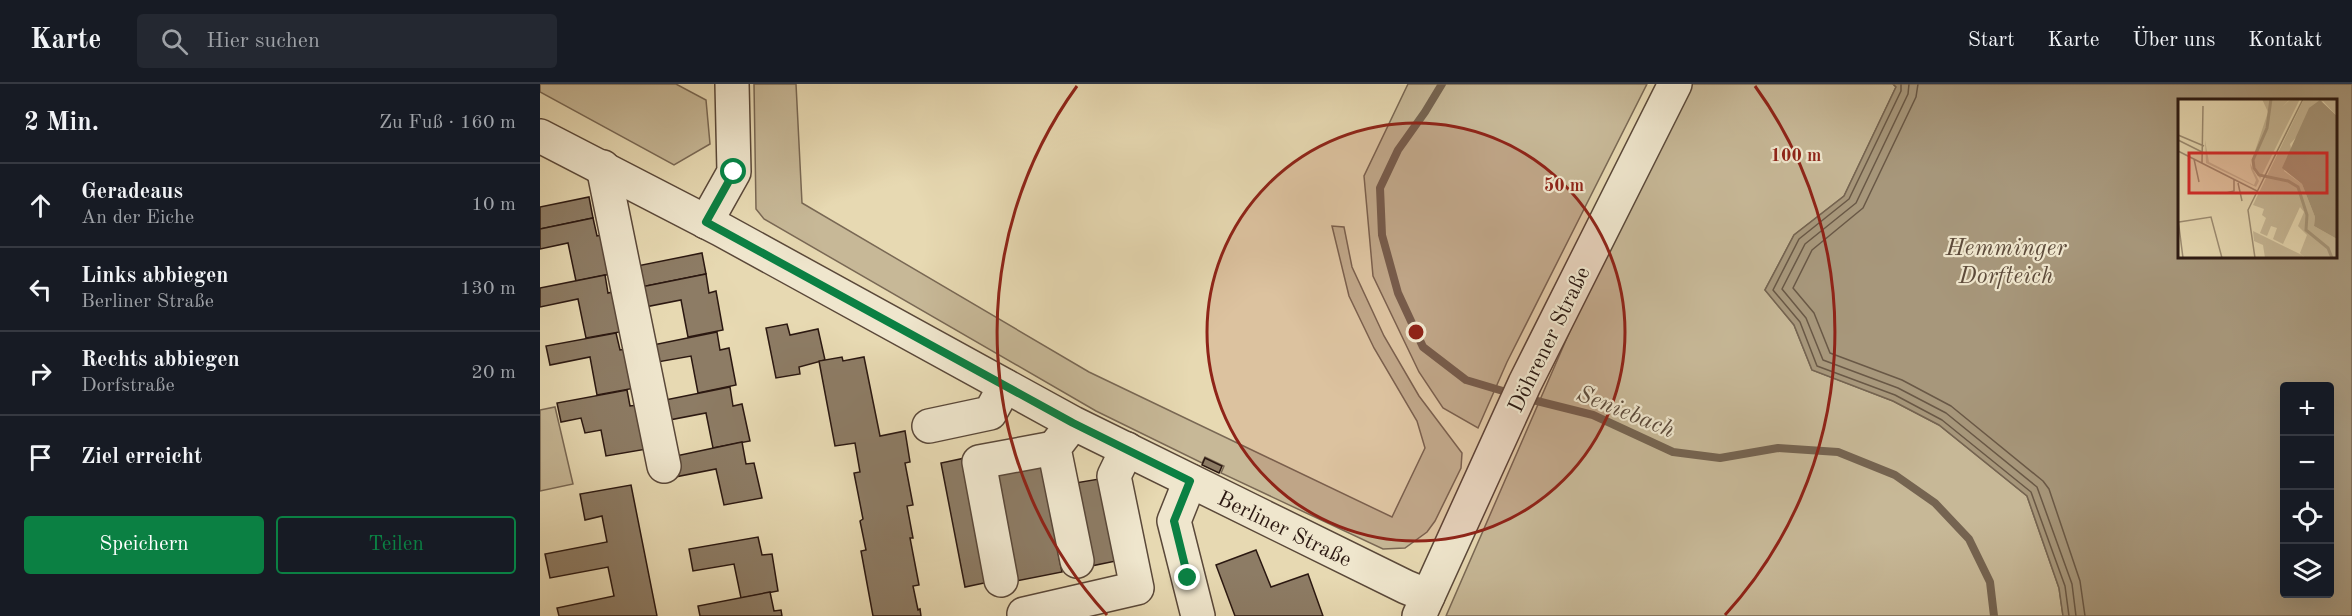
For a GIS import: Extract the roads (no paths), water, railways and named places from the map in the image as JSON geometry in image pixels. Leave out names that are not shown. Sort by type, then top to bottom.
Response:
[{"type":"street","name":"Döhrener Straße","points":[[1423,606],[1525,382],[1675,84]]},
{"type":"street","points":[[706,222],[734,172],[727,87]]},
{"type":"street","name":"Berliner Straße","points":[[540,136],[706,222],[1073,423],[1190,481],[1423,606]]},
{"type":"street","points":[[603,167],[664,465]]},
{"type":"street","points":[[929,426],[990,413],[1005,386]]},
{"type":"street","points":[[1001,580],[979,462],[1054,448],[1073,423]]},
{"type":"street","points":[[1054,448],[1077,561]]},
{"type":"street","points":[[1024,614],[1137,588],[1114,476],[1127,449]]},
{"type":"street","points":[[1190,481],[1174,521],[1198,616]]},
{"type":"water","name":"Hemminger Dorfteich","points":[[1893,84],[2352,84],[2352,616],[2063,616],[2059,588],[2027,496],[1939,425],[1893,401],[1812,370],[1794,325],[1765,290],[1794,235],[1844,196],[1896,87]]},
{"type":"waterway","name":"Seniebach","points":[[1442,84],[1398,150],[1380,188],[1382,235],[1398,293],[1423,347],[1466,380],[1513,394]]},
{"type":"waterway","name":"Seniebach","points":[[1525,398],[1593,415],[1673,452],[1720,458],[1778,448],[1838,452],[1895,475],[1935,503],[1969,539],[1990,582],[1994,616]]}]
